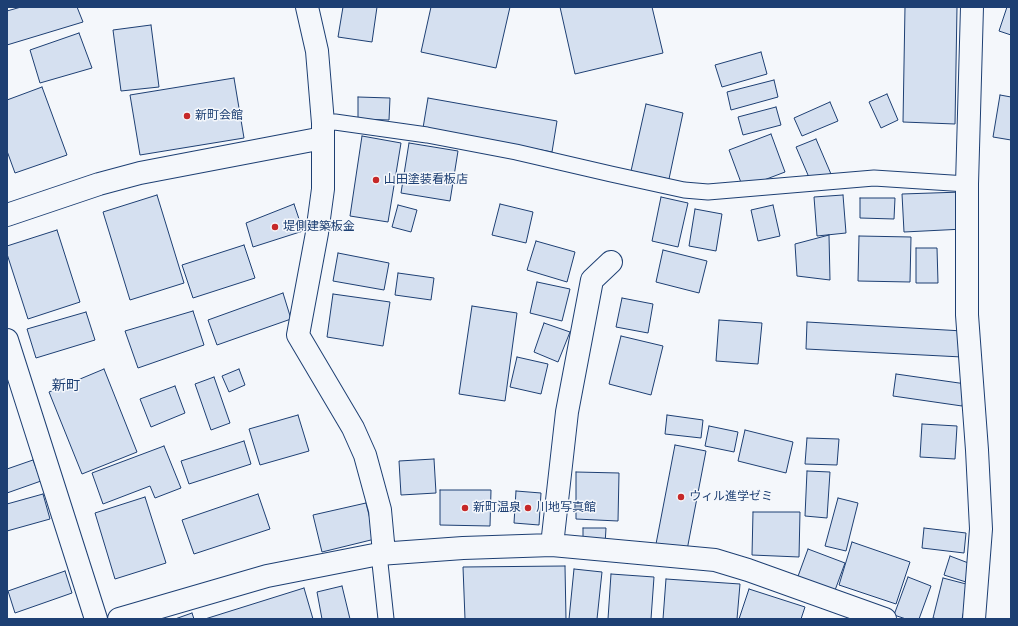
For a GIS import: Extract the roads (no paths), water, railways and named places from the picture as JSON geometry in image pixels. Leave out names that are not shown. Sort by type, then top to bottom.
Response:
[{"type":"street","points":[[307,7],[318,51],[323,130],[323,189],[317,233],[298,335],[353,428],[365,455],[380,510],[381,553]]},
{"type":"street","points":[[972,7],[967,184],[967,315],[978,450],[981,529],[974,619]]},
{"type":"street","points":[[7,215],[99,184],[323,130]]},
{"type":"street","points":[[552,546],[567,412],[592,280],[611,262]]},
{"type":"street","points":[[7,340],[96,619]]},
{"type":"street","points":[[118,619],[267,576],[381,553],[463,548],[552,546],[715,560],[748,570],[885,619]]},
{"type":"lane","points":[[323,130],[335,122],[427,135],[516,152],[684,190],[708,192],[874,178],[967,184]]},
{"type":"lane","points":[[381,553],[386,619]]},
{"type":"place","name":"新町会館","points":[[187,116]]},
{"type":"place","name":"山田塗装看板店","points":[[376,180]]},
{"type":"place","name":"堤側建築板金","points":[[275,227]]},
{"type":"place","name":"ウィル進学ゼミ","points":[[681,497]]},
{"type":"place","name":"新町温泉","points":[[465,508]]},
{"type":"place","name":"川地写真館","points":[[528,508]]},
{"type":"district","name":"新町","points":[[66,386]]}]
